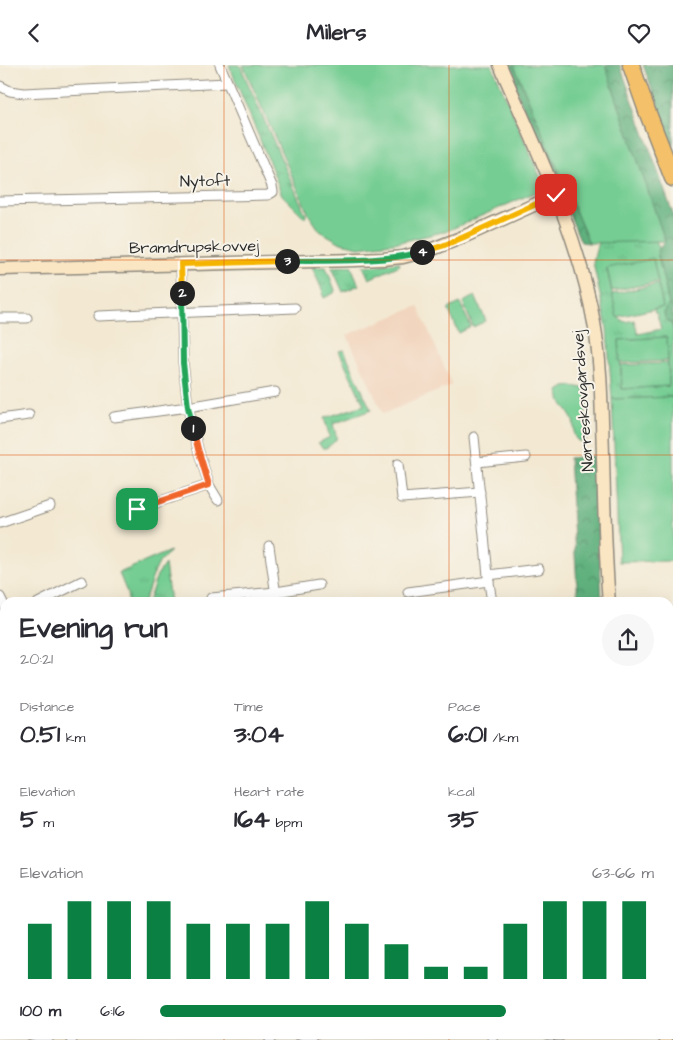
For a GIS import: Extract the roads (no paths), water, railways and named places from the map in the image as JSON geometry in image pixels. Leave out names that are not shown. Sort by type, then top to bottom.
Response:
[{"type":"highway","points":[[631,65],[673,178]]},
{"type":"street","name":"Nytoft","points":[[0,201],[268,195],[273,192],[220,65]]},
{"type":"street","name":"Nørreskovgårdsvej","points":[[500,65],[556,195],[578,253],[594,323],[601,396],[609,597]]},
{"type":"street","points":[[0,86],[10,91],[24,93],[227,83]]},
{"type":"street","name":"Bramdrupskovvej","points":[[0,269],[355,260],[403,257],[442,246],[556,195]]},
{"type":"street","points":[[181,264],[183,363],[188,407],[209,485],[218,500]]},
{"type":"street","points":[[98,316],[295,309]]},
{"type":"street","points":[[0,318],[27,318]]},
{"type":"street","points":[[114,417],[275,392]]},
{"type":"street","points":[[0,419],[29,415]]},
{"type":"street","points":[[474,437],[491,597]]},
{"type":"street","points":[[477,463],[526,457]]},
{"type":"street","points":[[398,464],[402,498],[480,492]]},
{"type":"street","points":[[137,509],[209,485]]},
{"type":"street","points":[[0,523],[50,506]]},
{"type":"street","points":[[270,546],[276,597]]},
{"type":"street","points":[[408,591],[539,569]]},
{"type":"street","points":[[50,597],[82,581]]},
{"type":"street","points":[[222,597],[276,592],[319,585]]}]
